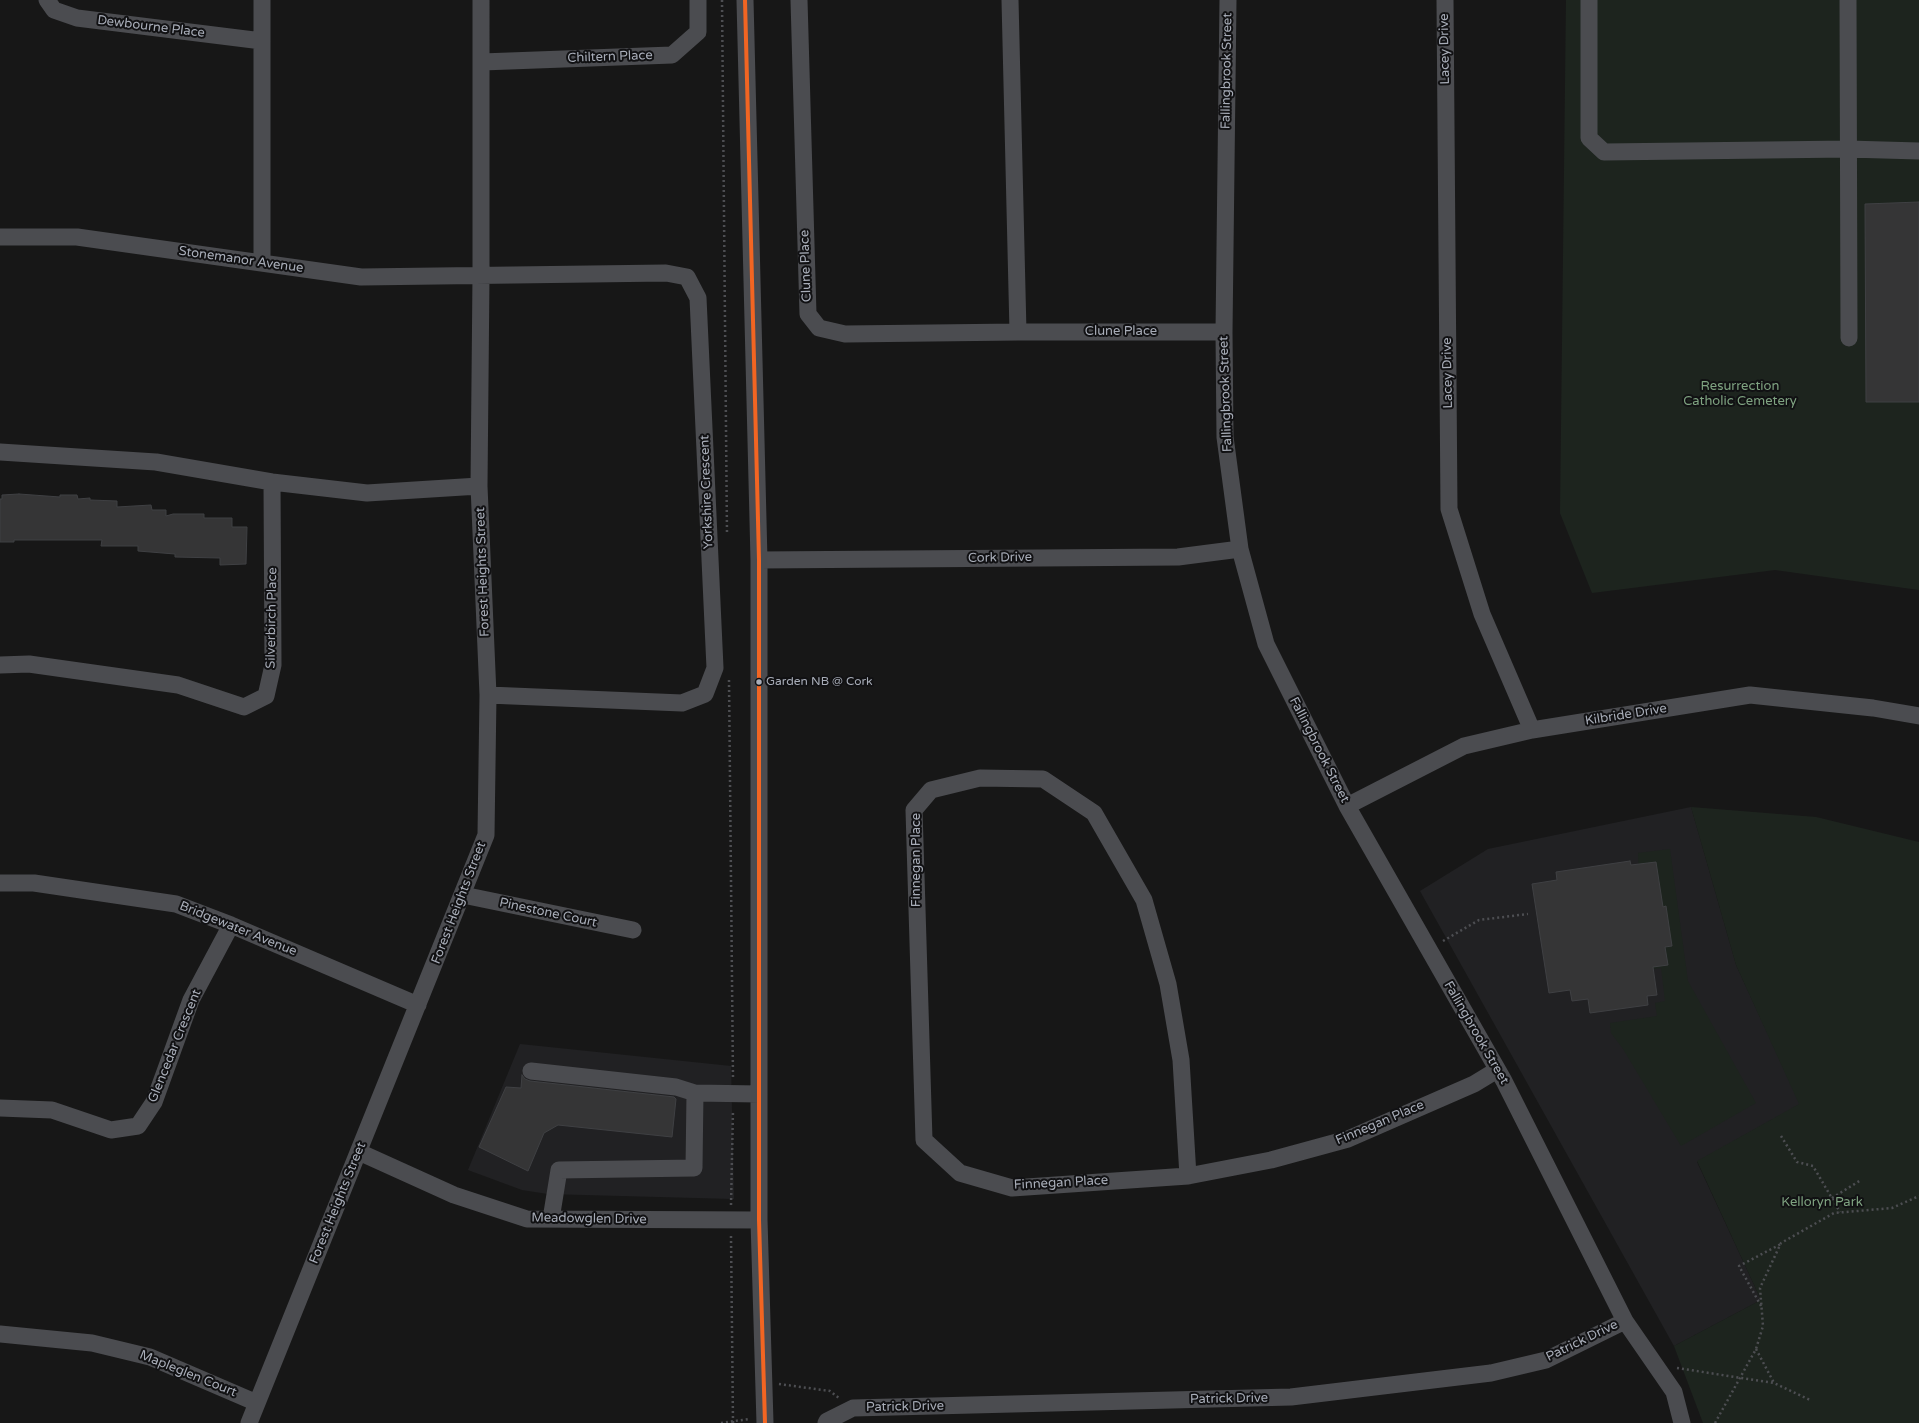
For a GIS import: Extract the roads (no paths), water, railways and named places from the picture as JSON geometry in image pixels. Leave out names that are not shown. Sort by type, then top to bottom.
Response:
[{"type":"street","name":"Dewbourne Place","points":[[47,0],[54,10],[77,18],[262,41]]},
{"type":"street","points":[[262,0],[262,262]]},
{"type":"street","points":[[481,0],[482,275]]},
{"type":"street","name":"Chiltern Place","points":[[482,62],[672,55],[698,32],[698,0]]},
{"type":"street","points":[[745,0],[759,560],[759,1220],[765,1419]]},
{"type":"street","name":"Clune Place","points":[[799,0],[808,314],[819,328],[845,334],[1224,332]]},
{"type":"street","points":[[1010,0],[1018,332]]},
{"type":"street","name":"Fallingbrook Street","points":[[1228,0],[1224,332],[1225,437],[1240,549],[1266,644],[1347,806],[1497,1070],[1625,1320],[1674,1392],[1682,1423]]},
{"type":"street","name":"Lacey Drive","points":[[1444,0],[1449,509],[1482,614],[1532,730]]},
{"type":"street","points":[[1589,0],[1589,138],[1604,152],[1848,149],[1919,151]]},
{"type":"street","points":[[1848,0],[1849,338]]},
{"type":"street","name":"Stonemanor Avenue","points":[[0,237],[77,237],[361,277],[482,275]]},
{"type":"street","name":"Yorkshire Crescent","points":[[482,275],[666,273],[687,277],[698,298],[714,668],[705,694],[682,703],[488,695]]},
{"type":"street","name":"Forest Heights Street","points":[[249,1423],[486,835],[488,695],[479,486],[482,275]]},
{"type":"street","points":[[0,452],[156,462],[272,482],[367,493],[479,486]]},
{"type":"street","name":"Silverbirch Place","points":[[0,666],[29,664],[178,685],[244,707],[266,696],[274,665],[272,482]]},
{"type":"street","name":"Cork Drive","points":[[759,560],[1178,557],[1240,549]]},
{"type":"street","name":"Kilbride Drive","points":[[1347,806],[1464,746],[1532,730],[1750,695],[1873,708],[1919,716]]},
{"type":"street","name":"Finnegan Place","points":[[1188,1176],[1181,1060],[1168,984],[1144,900],[1094,813],[1043,779],[980,778],[931,790],[914,810],[924,1140],[960,1173],[1012,1188],[1188,1176],[1272,1160],[1348,1139],[1474,1084],[1497,1070]]},
{"type":"street","name":"Bridgewater Avenue","points":[[0,883],[34,883],[176,904],[231,925],[418,1005]]},
{"type":"street","name":"Pinestone Court","points":[[463,895],[633,930]]},
{"type":"street","name":"Glencedar Crescent","points":[[0,1108],[52,1110],[111,1130],[138,1126],[154,1102],[191,1000],[231,925]]},
{"type":"street","points":[[531,1071],[676,1087],[695,1094],[759,1094]]},
{"type":"street","points":[[551,1219],[559,1170],[694,1168],[695,1094]]},
{"type":"street","name":"Meadowglen Drive","points":[[359,1152],[454,1195],[527,1219],[759,1220]]},
{"type":"street","name":"Patrick Drive","points":[[826,1423],[828,1420],[853,1408],[1291,1397],[1491,1373],[1546,1360],[1625,1320]]},
{"type":"street","name":"Mapleglen Court","points":[[0,1334],[92,1343],[150,1356],[257,1403]]},
{"type":"place","name":"Garden NB @ Cork","points":[[759,682]]},
{"type":"park label","name":"Resurrection Catholic Cemetery","points":[[1740,394]]},
{"type":"park label","name":"Kelloryn Park","points":[[1822,1203]]}]
